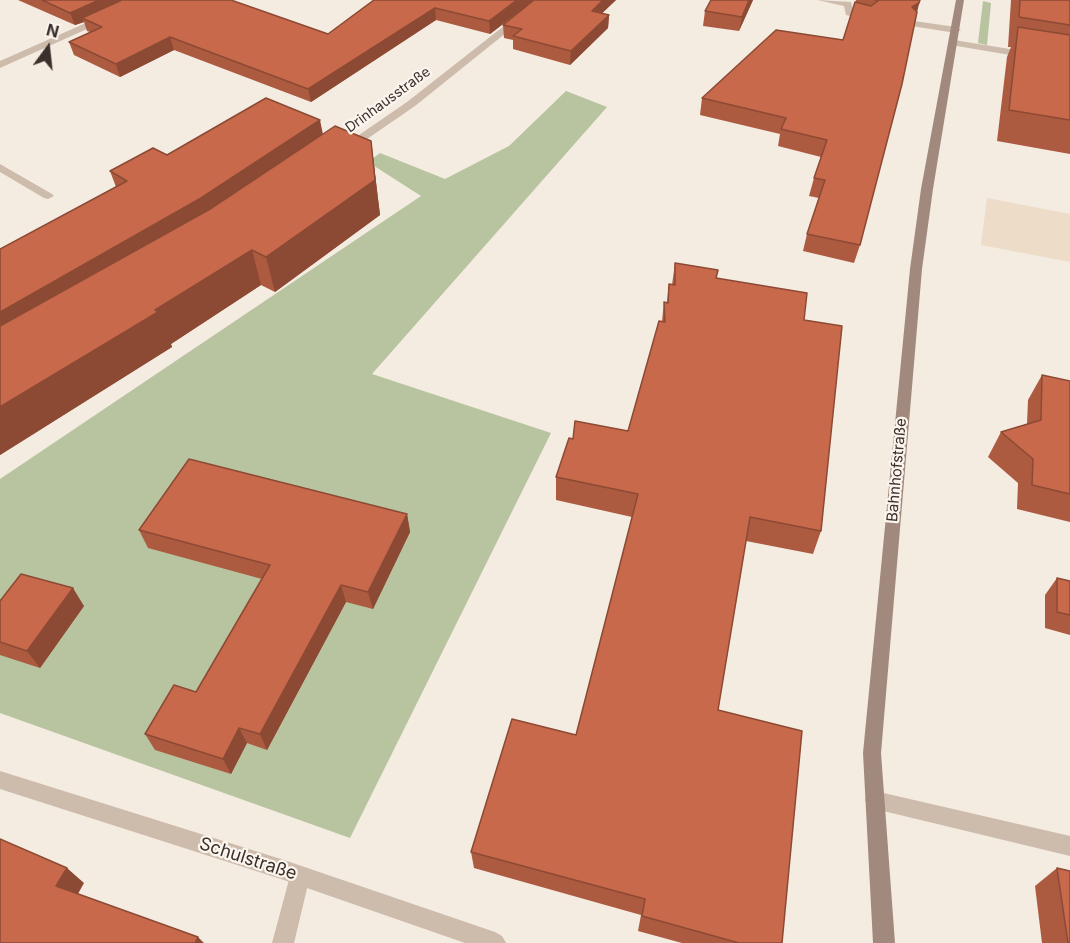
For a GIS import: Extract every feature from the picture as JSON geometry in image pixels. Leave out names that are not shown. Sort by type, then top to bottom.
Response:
[{"type":"main road","name":"Bahnhofstraße","points":[[884,943],[872,753],[916,269],[927,189],[960,0]]},
{"type":"street","name":"Drinhausstraße","points":[[333,158],[411,104],[543,0]]},
{"type":"street","points":[[821,0],[848,4],[849,13],[867,17]]},
{"type":"street","points":[[0,65],[114,14]]},
{"type":"street","points":[[914,24],[955,37],[1035,56]]},
{"type":"street","points":[[0,167],[48,196]]},
{"type":"street","name":"Schulstraße","points":[[0,780],[300,876],[495,943]]},
{"type":"street","points":[[875,800],[1070,846]]},
{"type":"street","points":[[282,943],[300,876]]},
{"type":"green space","points":[[983,1],[991,3],[987,45],[978,43]]},
{"type":"green space","points":[[566,91],[607,107],[372,374],[551,433],[350,838],[0,713],[0,479],[421,196],[368,162],[380,153],[445,179],[509,146]]},
{"type":"shaded area","points":[[987,198],[1070,214],[1070,262],[981,245]]},
{"type":"building","points":[[42,0],[99,0],[70,13]]},
{"type":"building","points":[[122,0],[231,0],[328,34],[374,0],[517,0],[489,21],[435,8],[308,89],[170,37],[116,64],[69,42],[102,27],[82,18]]},
{"type":"building","points":[[534,0],[603,0],[592,11],[609,15],[571,51],[513,36],[522,29],[503,25]]},
{"type":"building","points":[[711,0],[749,0],[742,17],[705,11]]},
{"type":"building","points":[[875,0],[920,0],[912,7],[917,12],[902,84],[860,245],[807,234],[825,180],[814,178],[827,140],[781,129],[786,118],[702,98],[776,30],[843,40],[855,2],[871,6],[878,1]]},
{"type":"building","points":[[1020,0],[1070,0],[1070,25],[1019,17]]},
{"type":"building","points":[[1018,27],[1070,35],[1070,120],[1009,110]]},
{"type":"building","points":[[266,98],[320,120],[201,198],[0,312],[0,249],[127,181],[110,171],[153,148],[167,155]]},
{"type":"building","points":[[335,126],[371,141],[375,180],[266,257],[252,250],[155,310],[158,312],[0,407],[0,326],[212,208]]},
{"type":"building","points":[[675,263],[718,270],[716,278],[807,293],[804,320],[842,326],[821,531],[750,517],[718,710],[802,731],[782,943],[739,943],[642,916],[645,899],[471,852],[512,719],[576,735],[638,494],[556,477],[569,438],[573,439],[575,421],[628,431],[659,321],[665,322],[664,302],[668,303],[669,284],[675,285]]},
{"type":"building","points":[[1042,375],[1070,381],[1070,494],[1032,485],[1033,459],[1001,432],[1041,420]]},
{"type":"building","points":[[189,459],[407,514],[368,592],[341,585],[260,734],[239,728],[223,759],[145,734],[174,685],[196,692],[270,565],[139,530]]},
{"type":"building","points":[[21,574],[73,588],[27,651],[0,642],[0,601]]},
{"type":"building","points":[[1057,578],[1070,581],[1070,615],[1057,612]]},
{"type":"building","points":[[0,839],[67,868],[56,886],[198,937],[195,943],[0,943]]},
{"type":"building","points":[[1057,868],[1070,871],[1070,943],[1068,943]]}]
